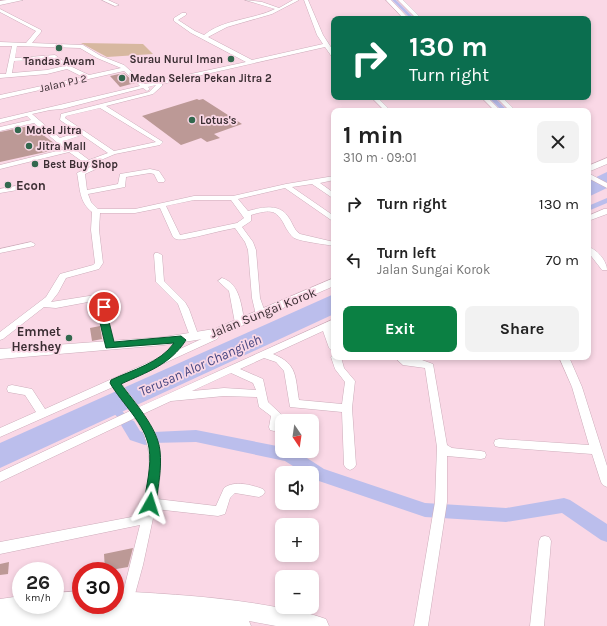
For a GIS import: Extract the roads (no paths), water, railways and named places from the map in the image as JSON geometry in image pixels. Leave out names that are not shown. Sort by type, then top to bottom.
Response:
[{"type":"highway","points":[[124,601],[237,611],[288,619],[319,626]]},
{"type":"highway","points":[[0,608],[12,606]]},
{"type":"highway","points":[[0,622],[40,618],[102,616],[164,618],[235,626]]},
{"type":"main road","points":[[1,2],[20,0]]},
{"type":"main road","points":[[591,168],[607,161]]},
{"type":"main road","name":"Jalan Sungai Korok","points":[[0,354],[181,340],[216,333],[261,315],[331,283]]},
{"type":"street","points":[[104,0],[117,5]]},
{"type":"street","points":[[247,0],[262,3],[278,9]]},
{"type":"street","points":[[205,37],[207,34],[228,25],[265,15],[297,0]]},
{"type":"street","points":[[306,0],[317,28],[331,52]]},
{"type":"street","points":[[388,0],[404,16]]},
{"type":"street","points":[[400,0],[417,16]]},
{"type":"street","points":[[1,11],[38,31],[28,44]]},
{"type":"street","points":[[184,14],[177,18],[176,21],[194,33],[205,37],[251,62]]},
{"type":"street","points":[[0,44],[81,46],[126,69],[147,89]]},
{"type":"street","points":[[9,76],[15,44]]},
{"type":"street","points":[[113,153],[62,120],[62,117],[65,114],[100,105],[147,89],[203,73],[326,45]]},
{"type":"street","points":[[11,60],[55,57],[68,67],[88,77]]},
{"type":"street","points":[[0,76],[47,72],[68,67]]},
{"type":"street","name":"Jalan PJ 2","points":[[0,98],[126,69]]},
{"type":"street","points":[[103,97],[147,89],[203,73]]},
{"type":"street","points":[[0,125],[52,112],[62,107],[103,97],[147,89]]},
{"type":"street","points":[[0,117],[116,90]]},
{"type":"street","points":[[377,100],[385,108]]},
{"type":"street","points":[[487,100],[495,108]]},
{"type":"street","points":[[502,100],[510,108]]},
{"type":"street","points":[[88,163],[113,153],[137,147],[160,144],[160,142],[100,105]]},
{"type":"street","points":[[0,129],[31,117]]},
{"type":"street","points":[[0,121],[31,117],[58,141],[94,168],[81,173],[84,193],[89,206],[96,211],[135,211],[194,198],[234,198],[286,186],[331,178]]},
{"type":"street","points":[[58,141],[82,133]]},
{"type":"street","points":[[0,167],[70,150]]},
{"type":"street","points":[[84,193],[120,186],[122,184],[123,176],[150,171],[157,172],[161,180]]},
{"type":"street","points":[[591,177],[607,186]]},
{"type":"street","points":[[313,181],[331,195]]},
{"type":"street","points":[[0,191],[26,186]]},
{"type":"street","points":[[286,186],[331,218]]},
{"type":"street","points":[[162,205],[177,237],[184,237],[214,229],[239,225],[248,219],[247,214],[234,198]]},
{"type":"street","points":[[247,214],[266,209],[279,211],[283,214],[293,233],[297,236],[331,243]]},
{"type":"street","points":[[0,337],[43,304],[54,292],[63,276],[99,265],[95,230],[96,211]]},
{"type":"street","points":[[591,219],[607,211]]},
{"type":"street","points":[[239,225],[238,227],[249,242],[252,250],[256,298],[261,315]]},
{"type":"street","points":[[0,251],[31,244]]},
{"type":"street","points":[[591,250],[605,268]]},
{"type":"street","points":[[158,256],[160,282],[181,302],[191,323],[194,337]]},
{"type":"street","points":[[222,281],[231,287],[233,291],[240,324]]},
{"type":"street","points":[[43,304],[56,305],[105,295],[108,296],[110,304],[102,308],[102,310],[110,345]]},
{"type":"street","points":[[0,477],[115,423],[132,413],[330,324]]},
{"type":"street","points":[[0,433],[116,385],[160,362],[210,339],[216,333]]},
{"type":"street","points":[[160,362],[173,352],[181,340]]},
{"type":"street","points":[[264,354],[280,360],[289,370],[294,404],[347,408]]},
{"type":"street","points":[[337,360],[340,369],[350,381],[347,408],[350,465]]},
{"type":"street","points":[[401,360],[406,362],[425,363],[430,366],[442,448],[441,502],[421,626]]},
{"type":"street","points":[[565,360],[577,387],[607,482]]},
{"type":"street","points":[[230,369],[259,382],[264,405],[278,415],[274,427]]},
{"type":"street","points":[[116,385],[132,413],[147,428],[155,450],[150,504],[124,591]]},
{"type":"street","points":[[12,389],[28,392],[43,414]]},
{"type":"street","points":[[166,399],[227,392],[256,394],[261,392]]},
{"type":"street","points":[[499,443],[596,450]]},
{"type":"street","points":[[442,448],[450,452],[482,455]]},
{"type":"street","points":[[150,504],[218,511],[221,510],[227,492],[230,489],[234,488],[259,492]]},
{"type":"street","points":[[0,548],[146,519]]},
{"type":"street","points":[[537,626],[545,541]]},
{"type":"water","points":[[607,172],[607,188],[591,196],[591,180]]},
{"type":"water","name":"Terusan Alor Changileh","points":[[331,295],[331,315],[0,468],[0,443]]},
{"type":"waterway","points":[[394,0],[410,16]]},
{"type":"waterway","points":[[494,100],[502,108]]},
{"type":"waterway","points":[[591,208],[607,200]]},
{"type":"waterway","points":[[112,405],[129,425]]},
{"type":"waterway","points":[[129,425],[135,436],[145,439]]},
{"type":"waterway","points":[[154,438],[196,436],[289,455],[319,474],[425,510],[506,515],[564,505],[607,534]]},
{"type":"place","name":"Tandas Awam","points":[[59,48]]},
{"type":"place","name":"Surau Nurul Iman","points":[[231,59]]},
{"type":"place","name":"Medan Selera Pekan Jitra 2","points":[[122,78]]},
{"type":"place","name":"Lotus's","points":[[192,120]]},
{"type":"place","name":"Motel Jitra","points":[[18,130]]},
{"type":"place","name":"Jitra Mall","points":[[29,146]]},
{"type":"place","name":"Best Buy Shop","points":[[35,164]]},
{"type":"place","name":"Econ","points":[[8,185]]},
{"type":"place","name":"Emmet Hershey","points":[[69,338]]}]
